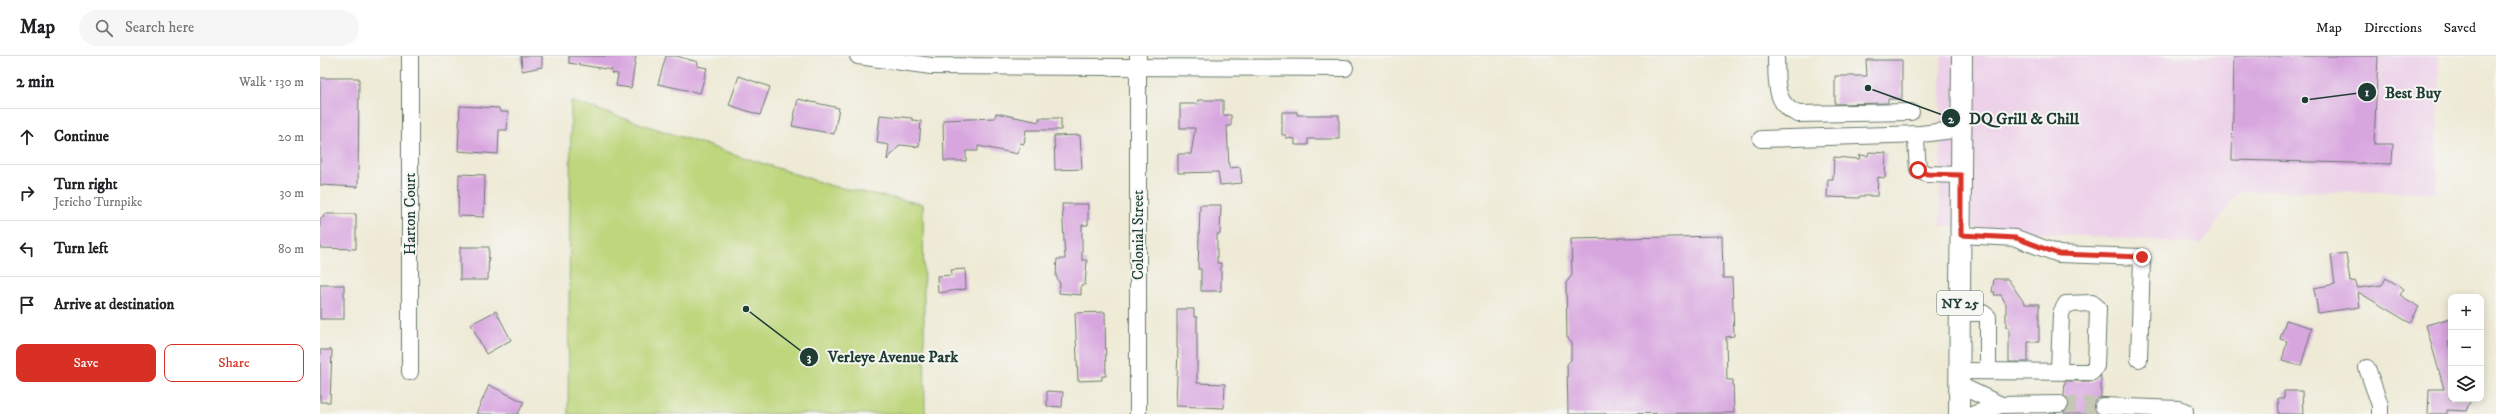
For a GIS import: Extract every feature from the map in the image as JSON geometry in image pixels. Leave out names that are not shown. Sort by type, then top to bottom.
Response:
[{"type":"main road","name":"NY 25","points":[[1959,414],[1962,56]]},
{"type":"street","name":"Harton Court","points":[[410,56],[410,372]]},
{"type":"street","points":[[858,56],[931,66],[1138,62],[1345,68]]},
{"type":"street","points":[[1776,56],[1778,96],[1783,105],[1798,114],[1911,112]]},
{"type":"street","name":"Colonial Street","points":[[1138,62],[1138,414]]},
{"type":"street","points":[[1760,139],[1921,134],[1961,129]]},
{"type":"street","points":[[1921,134],[1916,141],[1918,170],[1927,174],[1961,175]]},
{"type":"street","points":[[1961,235],[2016,238],[2059,254],[2142,257],[2139,360]]},
{"type":"street","points":[[1960,313],[1983,313],[1988,317],[1988,371]]},
{"type":"street","points":[[2367,368],[2380,405],[2380,414]]},
{"type":"street","points":[[1959,378],[1988,371],[2059,371]]},
{"type":"street","points":[[1959,378],[2001,405]]},
{"type":"street","points":[[1974,414],[2001,405],[2060,404]]},
{"type":"street","points":[[2106,409],[2178,409],[2185,411],[2185,414]]},
{"type":"shaded area","points":[[1941,56],[2439,56],[2437,192],[2239,191],[2202,244],[1940,226]]},
{"type":"green space","points":[[571,101],[832,186],[923,204],[925,414],[568,414]]},
{"type":"building","points":[[521,56],[542,56],[542,67],[522,71]]},
{"type":"building","points":[[569,56],[636,56],[631,88],[616,86],[618,74],[611,73],[612,70],[569,63]]},
{"type":"building","points":[[666,56],[676,56],[698,62],[697,66],[707,68],[700,93],[658,84]]},
{"type":"building","points":[[2234,56],[2378,56],[2374,144],[2393,144],[2392,164],[2232,160]]},
{"type":"building","points":[[1866,60],[1902,60],[1902,99],[1888,99],[1888,103],[1835,104],[1835,76],[1867,76]]},
{"type":"building","points":[[739,76],[770,87],[760,115],[729,105]]},
{"type":"building","points":[[320,78],[359,78],[358,187],[320,185]]},
{"type":"building","points":[[798,99],[839,108],[834,134],[792,126]]},
{"type":"building","points":[[1198,100],[1223,100],[1223,115],[1231,115],[1231,126],[1227,126],[1229,168],[1240,167],[1242,183],[1220,185],[1218,172],[1178,173],[1178,154],[1191,154],[1195,128],[1180,128],[1180,104],[1197,104]]},
{"type":"building","points":[[460,106],[499,108],[500,112],[508,112],[507,130],[499,130],[498,154],[458,151]]},
{"type":"building","points":[[1282,112],[1297,112],[1297,115],[1339,115],[1339,139],[1308,139],[1308,145],[1295,145],[1295,139],[1286,138],[1286,135],[1282,135]]},
{"type":"building","points":[[996,113],[1039,122],[1039,118],[1061,118],[1061,130],[1026,130],[1024,144],[1020,143],[1018,154],[978,146],[978,151],[966,151],[966,161],[944,161],[943,120],[995,118]]},
{"type":"building","points":[[880,115],[912,118],[912,120],[921,121],[919,147],[900,145],[887,160],[889,145],[877,143]]},
{"type":"building","points":[[1080,135],[1082,169],[1055,170],[1054,136]]},
{"type":"building","points":[[1869,152],[1886,153],[1885,178],[1878,177],[1877,196],[1860,196],[1859,198],[1827,197],[1828,179],[1833,179],[1834,157],[1859,159],[1860,155],[1868,156]]},
{"type":"building","points":[[459,174],[485,175],[484,217],[458,216]]},
{"type":"building","points":[[1062,204],[1088,204],[1088,225],[1082,225],[1082,260],[1087,260],[1085,285],[1081,285],[1081,295],[1059,293],[1060,284],[1056,276],[1057,259],[1065,259]]},
{"type":"building","points":[[1200,205],[1221,205],[1220,234],[1217,234],[1217,263],[1221,263],[1221,291],[1201,291],[1201,269],[1198,269]]},
{"type":"building","points":[[324,214],[356,214],[356,249],[320,248],[320,218],[323,218]]},
{"type":"building","points":[[1722,236],[1723,278],[1732,278],[1734,336],[1726,337],[1727,380],[1733,380],[1734,413],[1568,414],[1567,364],[1571,360],[1571,343],[1567,339],[1566,283],[1572,275],[1571,239]]},
{"type":"building","points":[[460,247],[489,247],[488,280],[460,280]]},
{"type":"building","points":[[2346,253],[2350,282],[2355,281],[2358,288],[2382,285],[2386,278],[2404,289],[2400,295],[2419,307],[2410,323],[2358,292],[2360,307],[2318,313],[2314,288],[2335,284],[2331,255]]},
{"type":"building","points":[[965,269],[966,289],[938,293],[937,276],[952,275],[951,270]]},
{"type":"building","points":[[1994,279],[2008,279],[2025,304],[2039,304],[2039,342],[2028,342],[2028,362],[2009,362],[2009,327],[2006,327],[2006,304],[2001,295],[1994,295],[1995,292],[1992,292]]},
{"type":"building","points":[[320,285],[344,285],[344,319],[320,319]]},
{"type":"building","points":[[1177,309],[1194,309],[1194,317],[1197,317],[1197,383],[1225,384],[1224,408],[1176,406],[1178,348]]},
{"type":"building","points":[[496,311],[511,340],[486,354],[471,324]]},
{"type":"building","points":[[1105,312],[1106,376],[1102,376],[1102,380],[1078,381],[1075,313]]},
{"type":"building","points":[[2448,319],[2448,402],[2470,402],[2466,411],[2447,410],[2447,414],[2428,414],[2429,389],[2444,389],[2426,325]]},
{"type":"building","points":[[2286,320],[2312,328],[2301,366],[2282,361],[2287,341],[2280,339]]},
{"type":"building","points":[[320,350],[332,350],[330,402],[320,402]]},
{"type":"building","points":[[2101,376],[2101,397],[2095,401],[2094,405],[2098,414],[2064,414],[2069,404],[2064,396],[2065,381],[2092,381]]},
{"type":"building","points":[[489,385],[524,402],[518,414],[476,414]]},
{"type":"building","points":[[1047,391],[1063,392],[1062,407],[1047,406]]},
{"type":"building","points":[[2284,391],[2302,391],[2303,414],[2279,414],[2278,398],[2284,398]]},
{"type":"tunnel","points":[[2060,404],[2103,406]]},
{"type":"place","name":"DQ Grill & Chill","points":[[1868,88]]},
{"type":"place","name":"Best Buy","points":[[2305,100]]},
{"type":"place","name":"Verleye Avenue Park","points":[[746,309]]},
{"type":"route","points":[[1918,170],[1927,174],[1961,175],[1961,235],[2016,238],[2059,254],[2142,257]]}]
